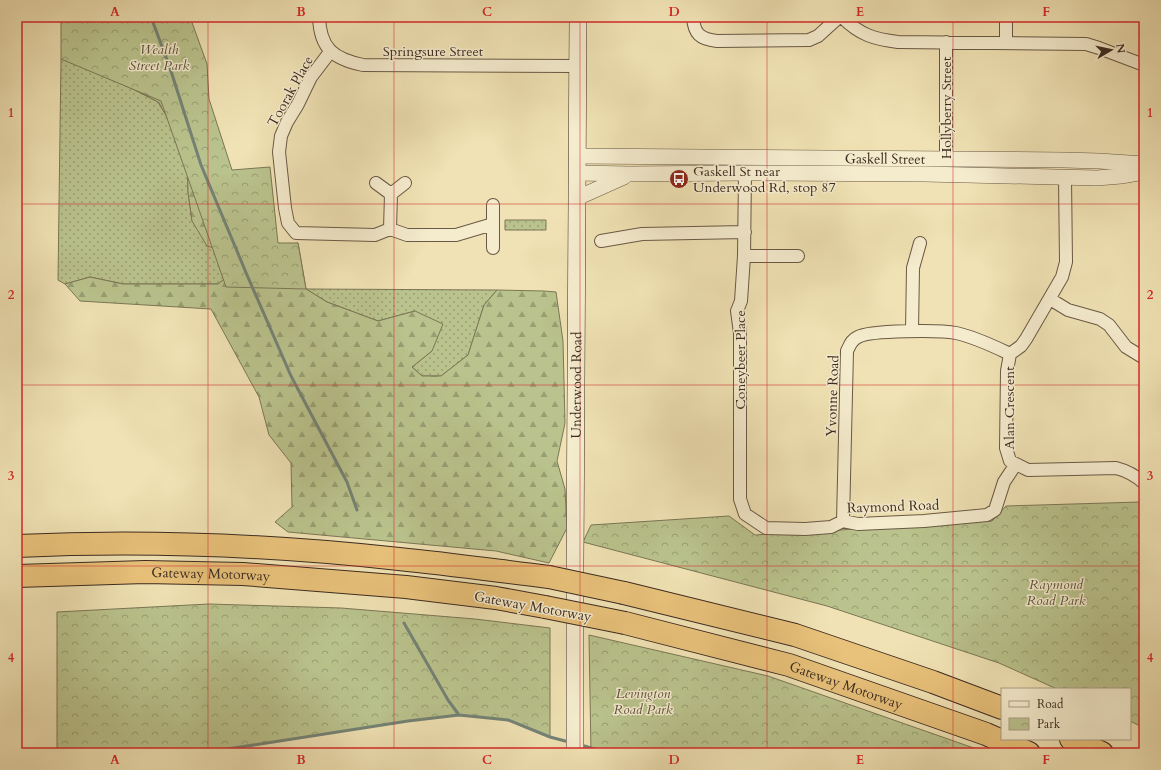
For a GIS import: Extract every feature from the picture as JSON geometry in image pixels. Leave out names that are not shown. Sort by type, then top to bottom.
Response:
[{"type":"highway","name":"Gateway Motorway","points":[[17,546],[61,544],[181,545],[277,548],[398,559],[549,577],[624,593],[795,635],[933,682],[1001,708]]},
{"type":"highway","name":"Gateway Motorway","points":[[17,576],[145,572],[243,574],[406,587],[496,598],[625,623],[790,665],[986,734],[1029,753]]},
{"type":"highway","points":[[1073,740],[1102,753]]},
{"type":"main road","name":"Underwood Road","points":[[575,745],[578,17]]},
{"type":"street","points":[[319,17],[320,29],[326,46],[330,52]]},
{"type":"street","points":[[693,17],[693,25],[698,35],[706,40],[716,41],[809,40],[818,36],[839,17]]},
{"type":"street","points":[[842,17],[852,27],[868,36],[883,40],[898,42],[1086,44],[1144,65]]},
{"type":"street","points":[[1006,17],[1006,42]]},
{"type":"street","name":"Hollyberry Street","points":[[946,42],[946,174]]},
{"type":"street","name":"Springsure Street","points":[[330,52],[340,59],[362,66],[577,66]]},
{"type":"street","name":"Toorak Place","points":[[330,52],[312,77],[287,122],[281,136],[279,152],[288,223],[296,234],[375,235],[390,229]]},
{"type":"street","name":"Gaskell Street","points":[[578,156],[1064,160],[1144,164]]},
{"type":"street","name":"Coneybeer Place","points":[[745,158],[744,256],[741,301],[737,311],[740,333],[740,499],[745,514]]},
{"type":"street","name":"Alan Crescent","points":[[1064,160],[1066,262],[1062,277],[1026,339],[1021,346],[1010,354],[1007,371],[1006,448],[1010,461],[1028,470],[1116,468],[1128,471],[1144,483]]},
{"type":"street","name":"Gaskell Street","points":[[577,173],[946,174],[1097,178],[1144,172]]},
{"type":"street","name":"Gaskell Street","points":[[577,198],[629,174]]},
{"type":"street","points":[[376,182],[391,194]]},
{"type":"street","points":[[391,194],[405,183]]},
{"type":"street","points":[[391,194],[390,229],[407,235],[456,235],[493,224]]},
{"type":"street","points":[[493,205],[493,248]]},
{"type":"street","points":[[601,241],[642,234],[745,232]]},
{"type":"street","points":[[912,331],[913,268],[920,243]]},
{"type":"street","points":[[744,256],[798,256]]},
{"type":"street","points":[[1050,299],[1068,310],[1100,319],[1109,324],[1126,347],[1144,358]]},
{"type":"street","name":"Yvonne Road","points":[[843,521],[847,351],[852,341],[858,336],[867,334],[912,331],[954,333],[971,337],[1010,354]]},
{"type":"street","name":"Raymond Road","points":[[745,514],[766,528],[805,530],[831,527],[843,521],[858,524],[924,521],[987,515],[995,510],[1004,482],[1016,464]]},
{"type":"green space","points":[[61,17],[186,93],[277,246],[298,243],[306,289],[327,302],[378,321],[415,311],[443,324],[432,351],[412,367],[422,376],[441,376],[468,355],[484,305],[497,290],[556,292],[563,341],[565,423],[557,461],[565,489],[567,528],[549,563],[496,551],[288,532],[275,522],[292,507],[291,463],[269,435],[259,397],[211,309],[80,301],[65,284],[90,277],[123,284],[218,284],[236,270],[226,251],[207,246],[192,221],[188,192],[187,156],[183,143],[158,102],[87,65]]},
{"type":"green space","name":"Wealth Street Park","points":[[61,17],[190,17],[207,64],[209,99],[232,170],[270,167],[278,243],[298,243],[306,289],[226,287],[161,101],[61,59]]},
{"type":"green space","points":[[61,59],[87,65],[158,102],[183,143],[187,156],[188,192],[192,221],[226,251],[237,270],[218,284],[123,284],[90,277],[65,284],[58,280]]},
{"type":"green space","points":[[505,220],[546,220],[546,230],[505,230]]},
{"type":"green space","points":[[306,289],[497,290],[484,305],[468,355],[441,376],[422,376],[412,367],[432,351],[415,311],[378,321],[327,302]]},
{"type":"green space","name":"Raymond Road Park","points":[[1140,502],[1144,504],[1144,728],[1131,722],[1131,688],[1055,688],[999,663],[827,606],[583,542],[591,525],[729,516],[755,535],[992,521],[1006,506]]},
{"type":"green space","points":[[209,604],[341,608],[475,619],[550,628],[550,737],[508,720],[459,715],[408,721],[202,753],[57,753],[57,612]]},
{"type":"green space","name":"Levington Road Park","points":[[589,635],[768,676],[988,753],[591,753]]},
{"type":"waterway","points":[[151,17],[170,68],[201,165],[291,376],[347,482],[357,510]]},
{"type":"waterway","points":[[404,623],[448,700],[459,715]]},
{"type":"waterway","points":[[202,753],[408,721],[459,715],[508,720],[550,737],[569,742]]},
{"type":"waterway","points":[[581,745],[608,753]]},
{"type":"place","name":"Gaskell St near Underwood Rd, stop 87","points":[[679,179]]}]
